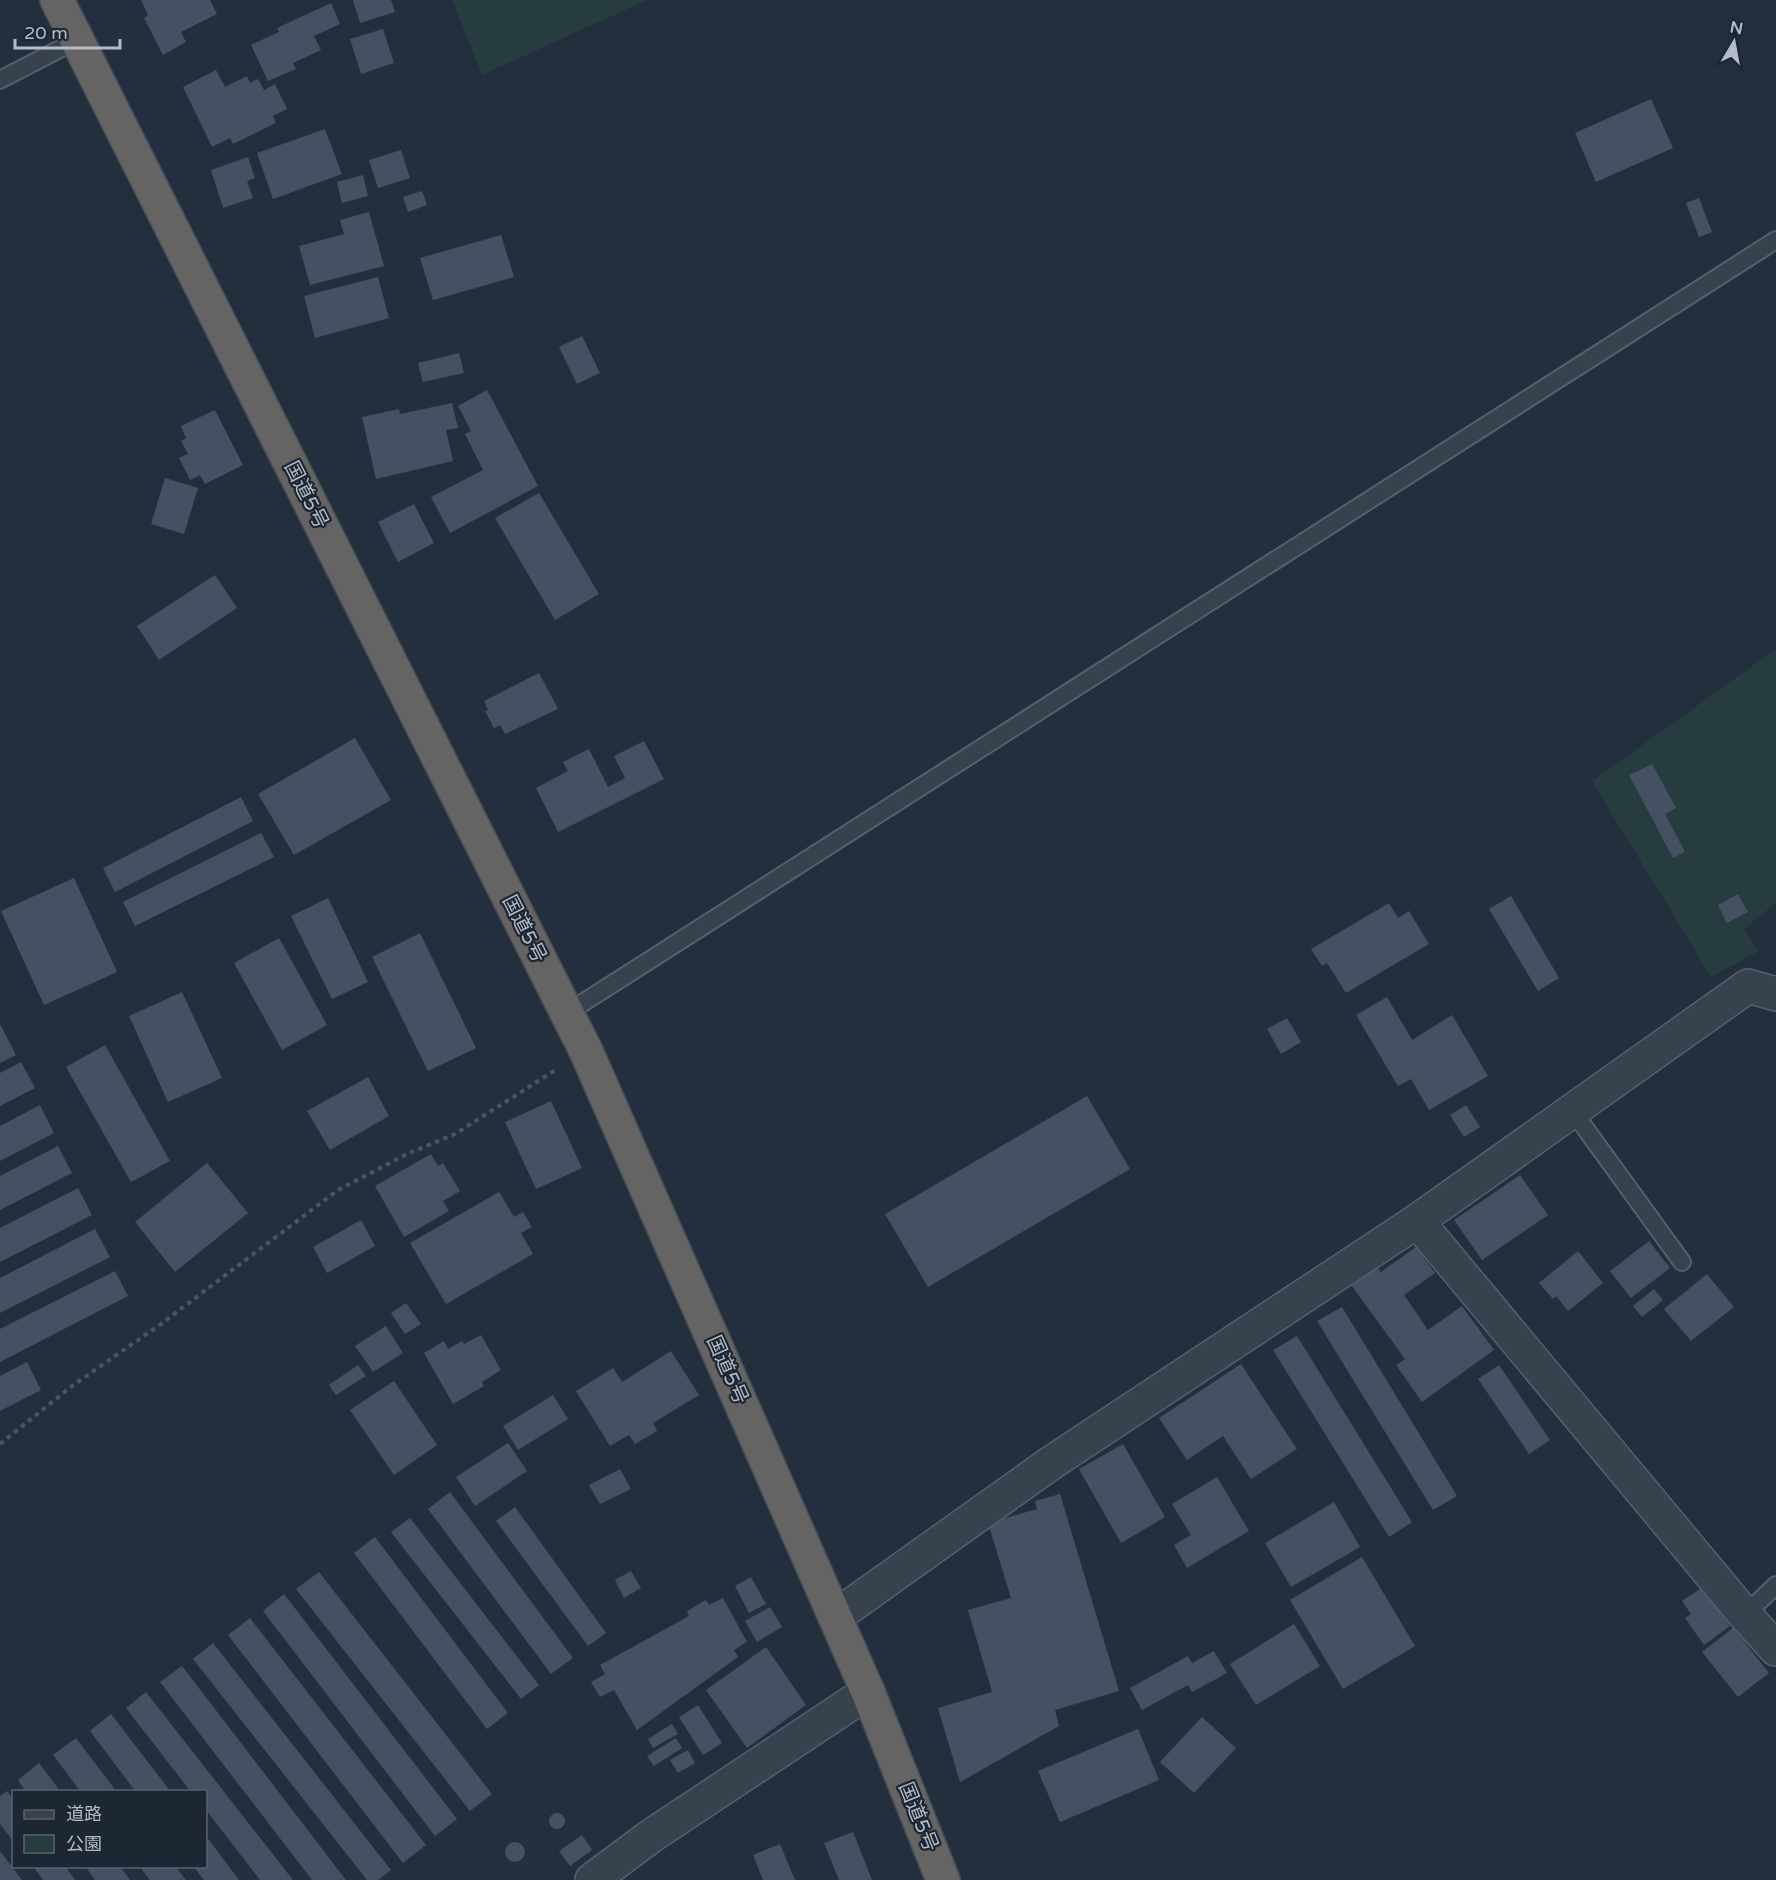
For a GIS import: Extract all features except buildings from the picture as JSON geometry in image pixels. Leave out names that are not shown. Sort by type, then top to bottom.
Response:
[{"type":"highway","name":"国道5号","points":[[57,0],[586,1051],[868,1692],[943,1880]]},
{"type":"street","points":[[835,1617],[1051,1463],[1417,1221],[1748,986],[1776,994]]},
{"type":"street","points":[[1417,1221],[1745,1615],[1776,1649]]},
{"type":"street","points":[[592,1880],[651,1836],[868,1692]]},
{"type":"lane","points":[[0,80],[77,40]]},
{"type":"lane","points":[[567,1013],[1776,240]]},
{"type":"lane","points":[[1572,1110],[1682,1262]]},
{"type":"lane","points":[[1745,1615],[1776,1585]]},
{"type":"path","points":[[0,1444],[72,1386],[161,1324],[338,1190],[407,1154],[454,1134],[586,1051]]},
{"type":"green space","points":[[452,0],[647,0],[482,75]]},
{"type":"green space","points":[[1776,649],[1776,903],[1744,929],[1759,951],[1711,977],[1592,781]]}]
